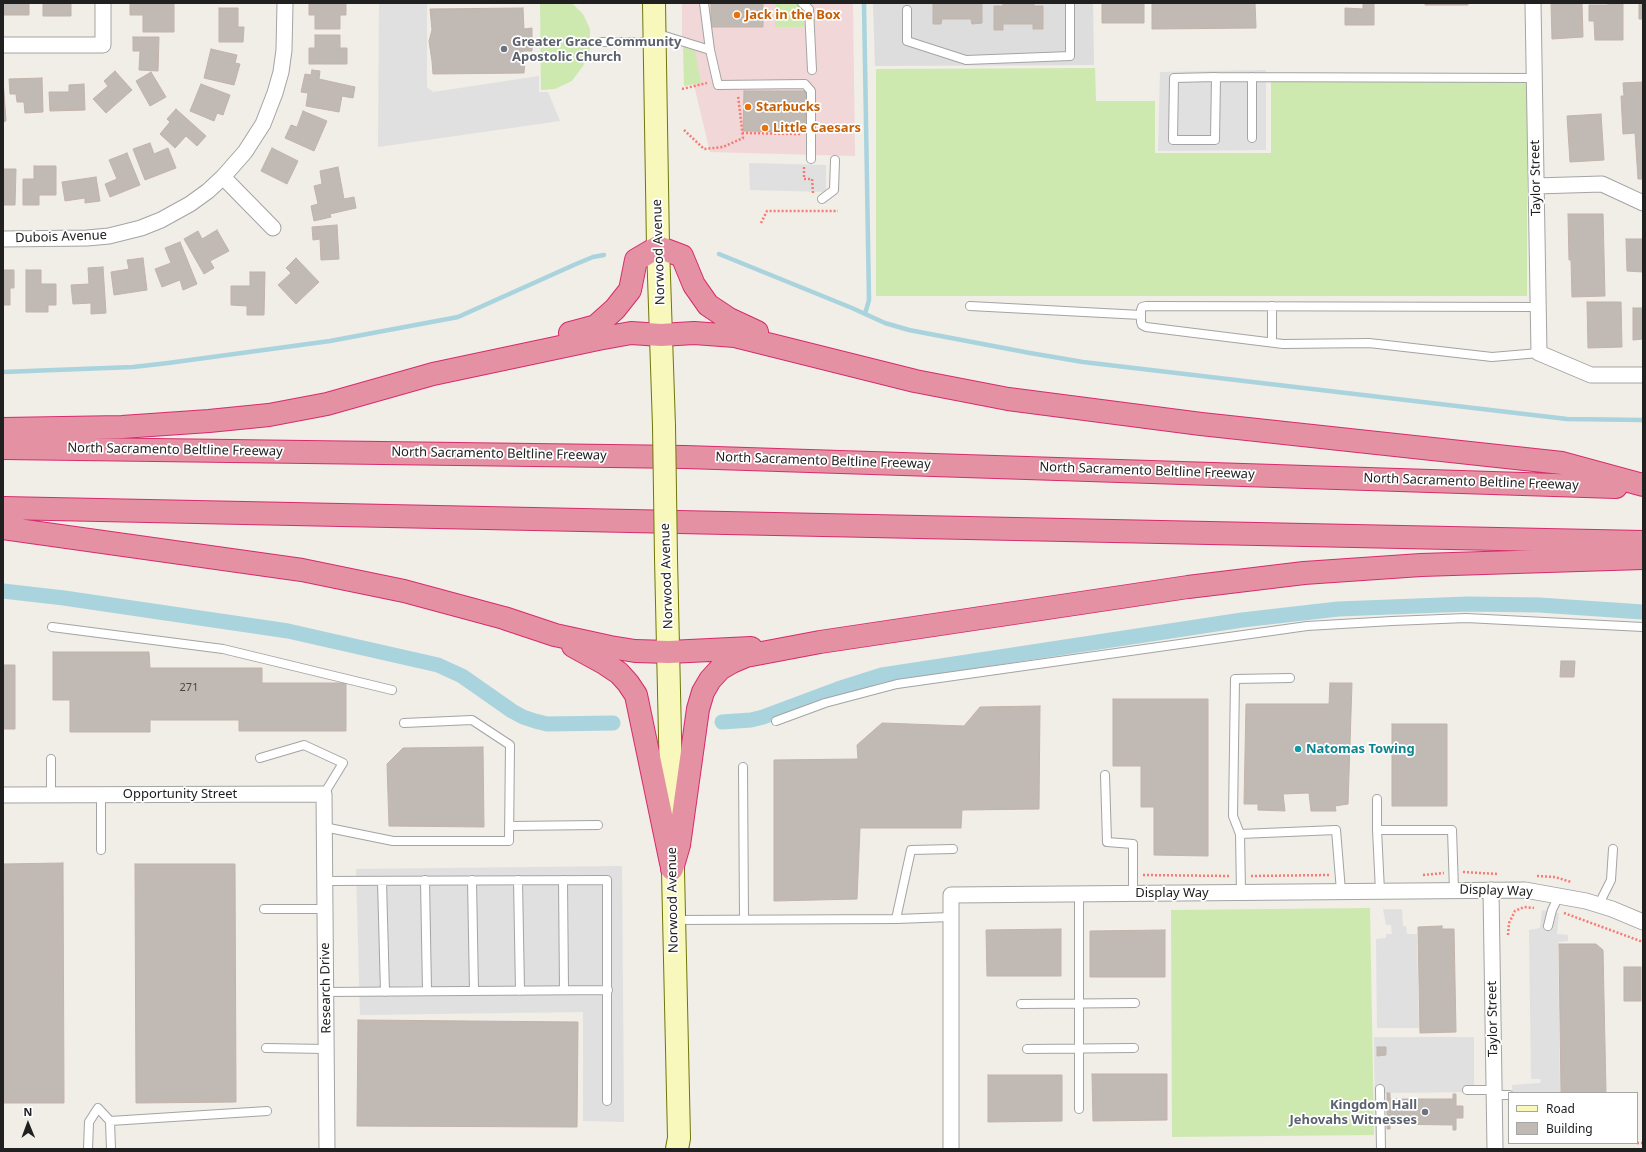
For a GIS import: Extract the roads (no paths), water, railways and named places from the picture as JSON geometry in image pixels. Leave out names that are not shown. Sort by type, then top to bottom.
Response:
[{"type":"highway","points":[[3,429],[122,427],[209,421],[269,415],[327,404],[596,326],[615,309],[630,290],[636,260],[658,247],[682,256],[694,285],[708,305],[729,319],[823,359]]},
{"type":"highway","points":[[433,374],[631,333],[661,335],[694,332],[735,336],[915,381],[1008,399],[1201,424],[1562,464],[1643,486]]},
{"type":"highway","name":"North Sacramento Beltline Freeway","points":[[3,448],[685,457],[1643,486]]},
{"type":"highway","points":[[3,508],[1643,542]]},
{"type":"highway","points":[[3,528],[310,571],[412,593],[504,618],[554,635],[635,651],[669,652],[727,650],[820,642]]},
{"type":"highway","points":[[672,869],[679,845],[698,709],[703,692],[710,680],[720,670],[732,662],[746,656],[820,642],[1180,588],[1304,573],[1421,565],[1643,558]]},
{"type":"highway","points":[[554,635],[619,673],[636,695],[672,869]]},
{"type":"main road","name":"Norwood Avenue","points":[[654,3],[658,247],[664,426],[672,869],[679,1138],[677,1149]]},
{"type":"street","points":[[3,45],[103,45],[103,3]]},
{"type":"street","name":"Dubois Avenue","points":[[3,238],[87,238],[109,236],[141,228],[161,220],[190,204],[223,178],[245,152],[263,124],[275,94],[281,72],[284,50],[285,3]]},
{"type":"street","name":"Taylor Street","points":[[1533,3],[1539,352]]},
{"type":"street","points":[[223,178],[273,228]]},
{"type":"street","points":[[1536,186],[1602,184],[1643,204]]},
{"type":"street","points":[[1539,352],[1591,375],[1643,375]]},
{"type":"street","points":[[324,794],[324,827]]},
{"type":"street","name":"Opportunity Street","points":[[3,795],[324,794]]},
{"type":"street","name":"Research Drive","points":[[324,827],[327,1149]]},
{"type":"street","name":"Taylor Street","points":[[1491,890],[1499,1094],[1495,1149]]},
{"type":"street","name":"Display Way","points":[[951,1149],[951,895],[1525,890],[1586,901],[1598,906],[1612,909],[1643,922]]},
{"type":"lane","points":[[704,3],[710,50],[718,85],[805,84],[811,91],[811,159]]},
{"type":"lane","points":[[802,3],[809,9],[812,70]]},
{"type":"lane","points":[[906,10],[907,41],[966,60],[1070,56],[1070,3]]},
{"type":"lane","points":[[600,42],[654,37],[710,50]]},
{"type":"lane","points":[[1216,77],[1215,140],[1173,140],[1174,78],[1216,77],[1252,77],[1534,78]]},
{"type":"lane","points":[[1252,77],[1252,138]]},
{"type":"lane","points":[[822,199],[834,190],[835,160]]},
{"type":"lane","points":[[970,306],[1141,315]]},
{"type":"lane","points":[[1538,307],[1146,306],[1142,307],[1141,315],[1142,325],[1146,327],[1272,342],[1369,343],[1492,357],[1539,352]]},
{"type":"lane","points":[[1272,306],[1272,342]]},
{"type":"lane","points":[[776,721],[825,703],[897,684],[1307,626],[1392,620],[1466,618],[1643,626]]},
{"type":"lane","points":[[52,627],[224,649],[392,690]]},
{"type":"lane","points":[[1241,892],[1240,834],[1234,816],[1236,679],[1290,678]]},
{"type":"lane","points":[[324,827],[393,841],[509,841],[510,745],[472,720],[404,723]]},
{"type":"lane","points":[[260,758],[304,745],[344,763],[324,794]]},
{"type":"lane","points":[[51,759],[51,795]]},
{"type":"lane","points":[[743,767],[744,920]]},
{"type":"lane","points":[[1105,774],[1107,842],[1133,844],[1133,893]]},
{"type":"lane","points":[[101,795],[101,850]]},
{"type":"lane","points":[[1377,798],[1380,891]]},
{"type":"lane","points":[[509,826],[598,825]]},
{"type":"lane","points":[[1240,834],[1336,830],[1341,891]]},
{"type":"lane","points":[[1377,830],[1452,830],[1454,890]]},
{"type":"lane","points":[[896,919],[911,850],[953,849]]},
{"type":"lane","points":[[1598,906],[1611,880],[1613,849]]},
{"type":"lane","points":[[425,880],[427,991]]},
{"type":"lane","points":[[472,880],[474,991]]},
{"type":"lane","points":[[518,880],[520,990]]},
{"type":"lane","points":[[563,880],[564,990]]},
{"type":"lane","points":[[324,881],[608,880],[607,1101]]},
{"type":"lane","points":[[382,881],[385,992]]},
{"type":"lane","points":[[1079,894],[1079,1108]]},
{"type":"lane","points":[[1548,926],[1552,910],[1559,896]]},
{"type":"lane","points":[[264,910],[325,909]]},
{"type":"lane","points":[[674,920],[896,919],[951,917]]},
{"type":"lane","points":[[326,992],[608,990]]},
{"type":"lane","points":[[1021,1004],[1135,1003]]},
{"type":"lane","points":[[266,1048],[326,1049]]},
{"type":"lane","points":[[1027,1049],[1134,1048]]},
{"type":"lane","points":[[1380,1089],[1381,1149]]},
{"type":"lane","points":[[1466,1090],[1499,1094]]},
{"type":"lane","points":[[88,1149],[89,1122],[98,1108],[110,1121],[111,1149]]},
{"type":"lane","points":[[110,1121],[267,1111]]},
{"type":"waterway","points":[[864,3],[869,300],[865,314]]},
{"type":"waterway","points":[[719,254],[885,323],[909,330],[1030,353],[1083,362],[1567,419],[1643,420]]},
{"type":"waterway","points":[[3,372],[133,367],[168,363],[330,341],[458,317],[576,264],[593,257],[604,255]]},
{"type":"waterway","points":[[3,591],[64,598],[288,631],[438,665],[462,676],[512,711],[535,721],[547,724],[613,723]]},
{"type":"waterway","points":[[722,722],[751,720],[763,717],[838,689],[882,675],[1242,620],[1338,609],[1468,604],[1539,605],[1643,612]]},
{"type":"place","name":"Jack in the Box","points":[[737,15]]},
{"type":"place","name":"Greater Grace Community Apostolic Church","points":[[504,49]]},
{"type":"place","name":"Starbucks","points":[[748,107]]},
{"type":"place","name":"Little Caesars","points":[[765,128]]},
{"type":"place","name":"Natomas Towing","points":[[1298,749]]},
{"type":"place","name":"Kingdom Hall Jehovahs Witnesses","points":[[1425,1112]]}]
